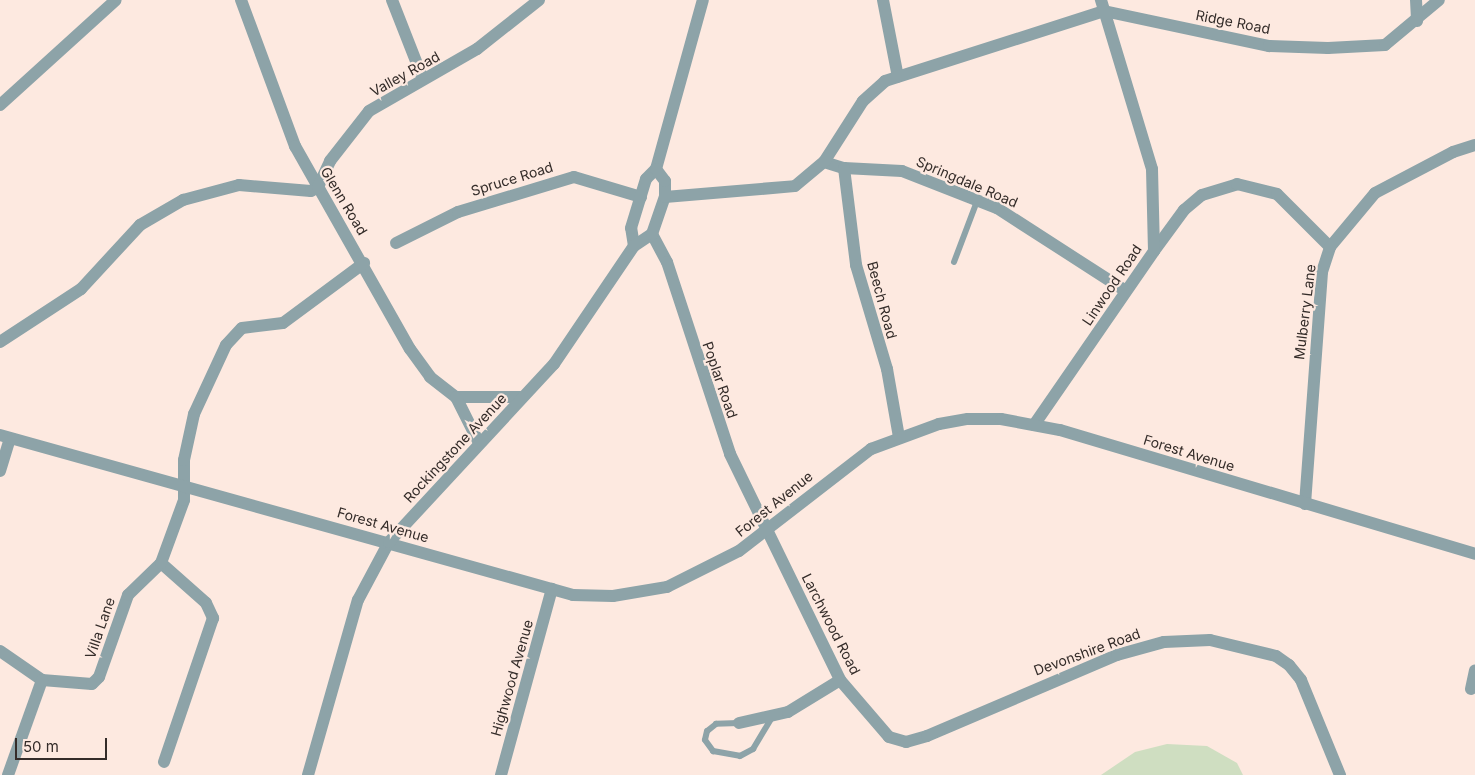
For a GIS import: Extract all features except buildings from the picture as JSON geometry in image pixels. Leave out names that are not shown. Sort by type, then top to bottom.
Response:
[{"type":"street","points":[[0,105],[116,0]]},
{"type":"street","name":"Glenn Road","points":[[241,0],[295,146],[364,263],[410,349],[430,377],[456,397],[479,443]]},
{"type":"street","points":[[392,0],[423,79]]},
{"type":"street","name":"Valley Road","points":[[318,187],[330,161],[370,111],[477,49],[539,0]]},
{"type":"street","points":[[634,246],[631,228],[646,179],[656,169],[703,0]]},
{"type":"street","points":[[883,0],[898,77]]},
{"type":"street","points":[[1416,0],[1417,21]]},
{"type":"street","name":"Ridge Road","points":[[824,162],[863,101],[898,77],[1102,6],[1269,46],[1328,48],[1385,45],[1417,21],[1439,0]]},
{"type":"street","name":"Linwood Road","points":[[1034,425],[1154,251],[1152,169],[1102,6]]},
{"type":"street","name":"Mulberry Lane","points":[[1305,504],[1322,272],[1330,247],[1375,193],[1453,152],[1475,145]]},
{"type":"street","points":[[665,197],[795,186],[824,162]]},
{"type":"street","name":"Springdale Road","points":[[824,162],[844,168],[902,171],[977,201],[1033,229],[1070,259],[1126,291]]},
{"type":"street","name":"Beech Road","points":[[844,168],[856,265],[887,369],[899,437]]},
{"type":"street","points":[[652,234],[665,197],[665,181],[656,169]]},
{"type":"street","name":"Spruce Road","points":[[396,243],[458,212],[549,182],[574,177],[641,197]]},
{"type":"street","points":[[1154,251],[1184,210],[1202,195],[1237,184],[1277,194],[1330,247]]},
{"type":"street","points":[[0,342],[81,289],[140,225],[183,200],[239,185],[310,191],[318,187]]},
{"type":"street","name":"Rockingstone Avenue","points":[[308,775],[358,600],[389,542],[578,335],[634,246],[652,234]]},
{"type":"street","name":"Poplar Road","points":[[652,234],[667,262],[730,454],[768,532]]},
{"type":"street","name":"Villa Lane","points":[[42,680],[92,684],[99,677],[128,595],[161,564],[184,500],[184,460],[194,414],[226,345],[242,328],[283,323],[364,263]]},
{"type":"street","points":[[456,397],[522,397]]},
{"type":"street","name":"Forest Avenue","points":[[5,437],[389,542],[552,589],[613,596],[667,587],[710,567],[768,532],[830,478],[871,449],[899,437],[968,419],[1034,425],[1475,554]]},
{"type":"street","points":[[0,471],[5,437]]},
{"type":"street","name":"Larchwood Road","points":[[768,532],[840,680],[889,737],[900,741]]},
{"type":"street","points":[[161,564],[206,603],[213,618],[213,630],[164,762]]},
{"type":"street","name":"Highwood Avenue","points":[[501,775],[552,589]]},
{"type":"street","name":"Devonshire Road","points":[[900,741],[927,736],[1116,655],[1164,642],[1210,640],[1276,656],[1289,664],[1302,680],[1340,775]]},
{"type":"street","points":[[0,651],[42,680],[8,775]]},
{"type":"street","points":[[1471,689],[1475,670]]},
{"type":"street","points":[[738,723],[771,719],[840,680]]},
{"type":"lane","points":[[954,262],[977,201]]},
{"type":"lane","points":[[738,723],[716,724],[706,731],[705,740],[713,751],[740,756],[753,749],[771,719]]},
{"type":"green space","points":[[1167,744],[1207,746],[1237,763],[1243,775],[1101,775],[1135,752]]}]
